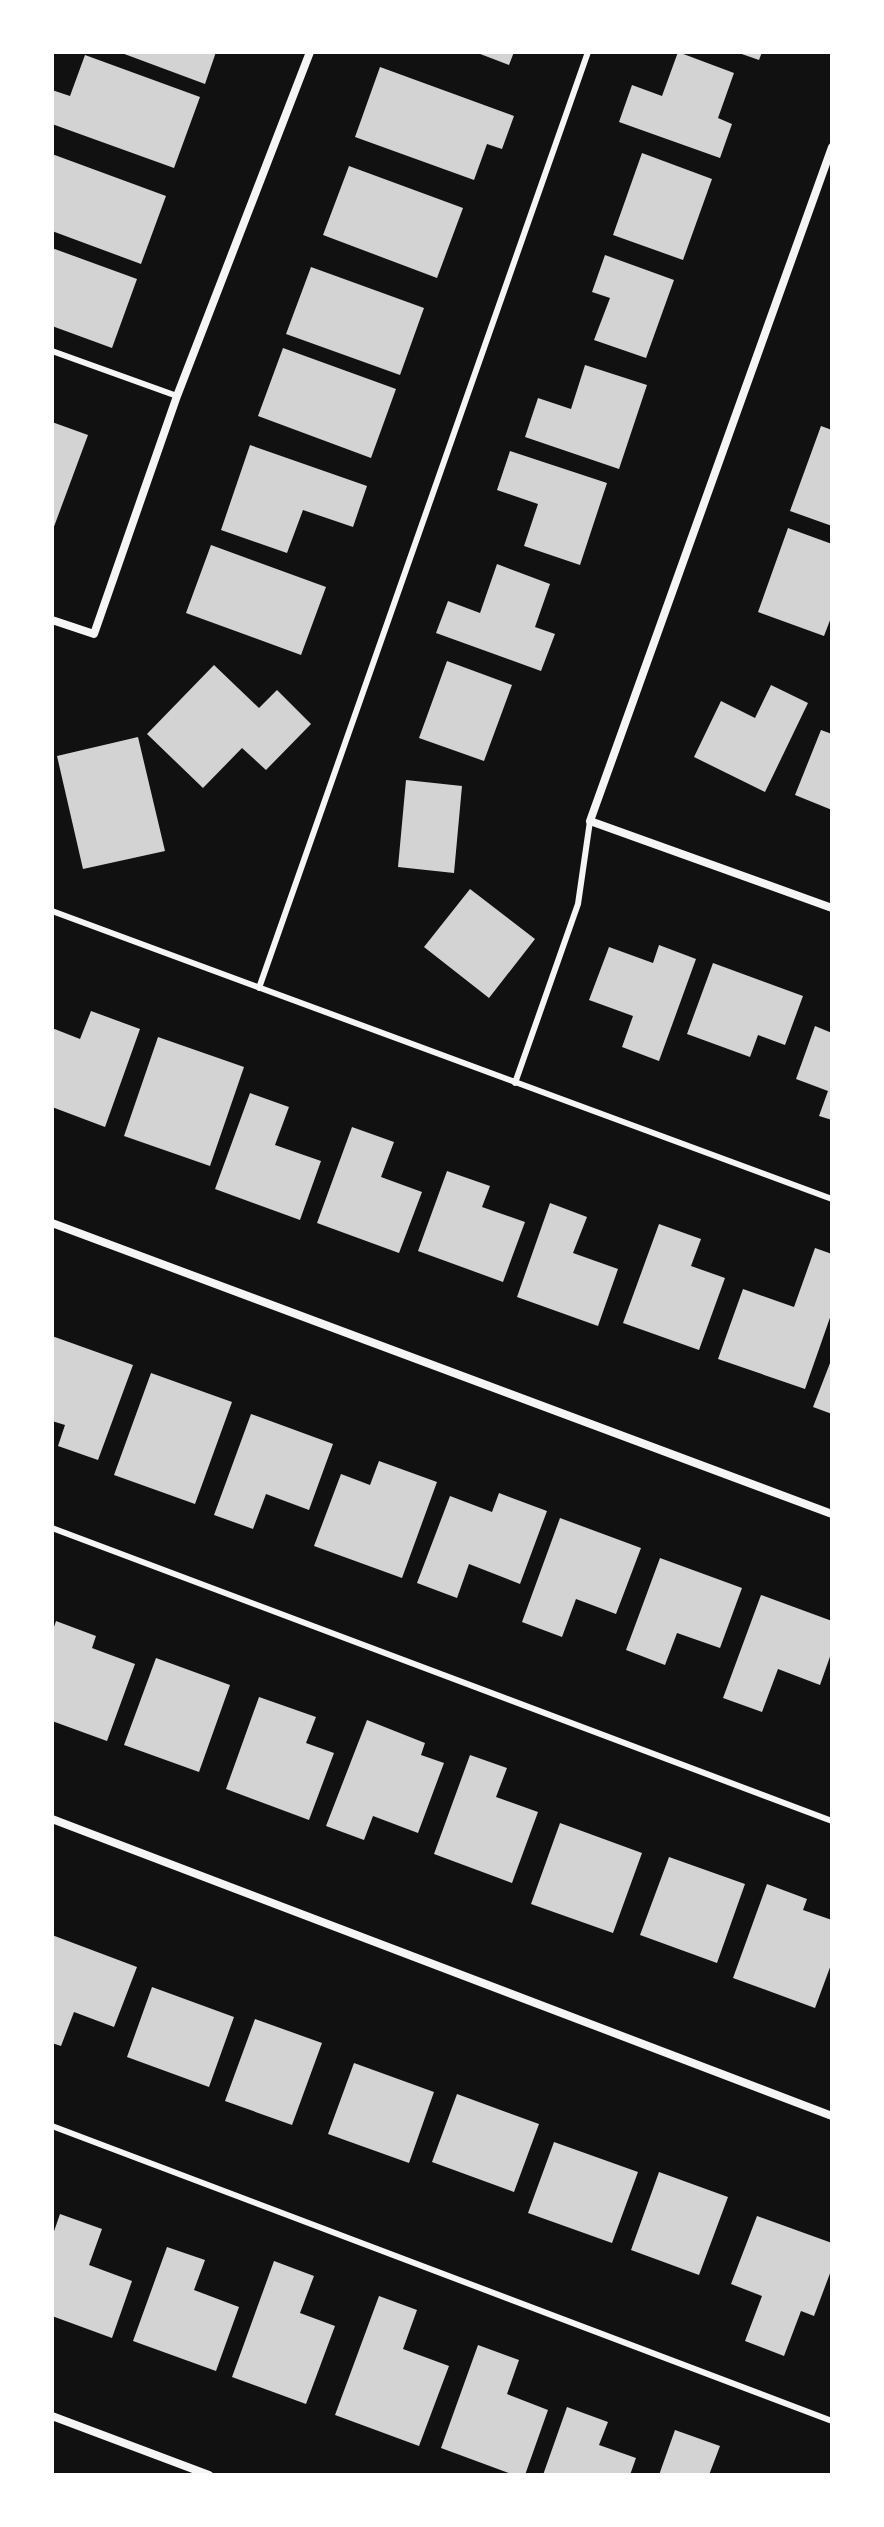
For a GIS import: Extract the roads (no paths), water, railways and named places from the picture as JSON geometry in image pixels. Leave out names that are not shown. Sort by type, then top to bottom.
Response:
[{"type":"street","points":[[52,620],[94,634],[177,396],[310,52]]},
{"type":"street","points":[[832,147],[590,821],[832,908]]},
{"type":"street","points":[[52,1223],[832,1514]]},
{"type":"street","points":[[52,1819],[832,2116]]},
{"type":"street","points":[[52,2416],[209,2475]]},
{"type":"lane","points":[[259,988],[588,52]]},
{"type":"lane","points":[[52,351],[177,396]]},
{"type":"lane","points":[[515,1083],[578,904],[590,821]]},
{"type":"lane","points":[[52,911],[832,1199]]},
{"type":"lane","points":[[52,1528],[832,1821]]},
{"type":"lane","points":[[52,2126],[832,2421]]}]
